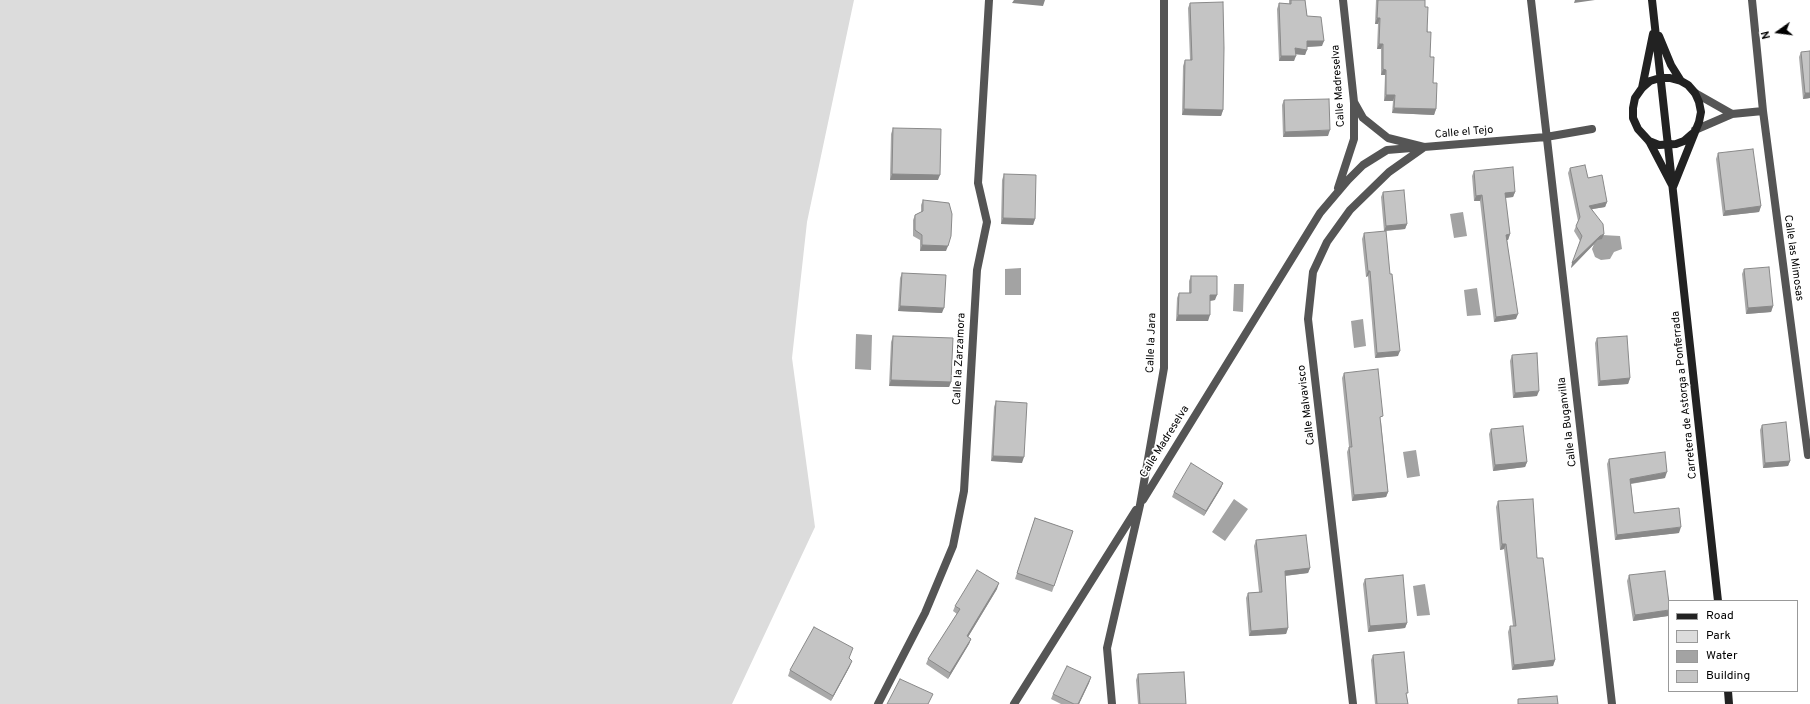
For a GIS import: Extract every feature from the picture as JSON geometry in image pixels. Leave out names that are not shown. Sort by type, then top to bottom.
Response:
[{"type":"main road","name":"Carretera de Astorga a Ponferrada","points":[[1652,0],[1718,600]]},
{"type":"main road","name":"Carretera de Astorga a Ponferrada","points":[[1655,26],[1671,65],[1681,80],[1695,93],[1701,112],[1699,122],[1673,187]]},
{"type":"main road","name":"Carretera de Astorga a Ponferrada","points":[[1655,26],[1642,88],[1636,98],[1633,108],[1633,118],[1638,130],[1649,141],[1673,187]]},
{"type":"main road","points":[[1642,88],[1650,81],[1660,78],[1681,80]]},
{"type":"main road","points":[[1649,141],[1659,145],[1668,146],[1684,141],[1695,130]]},
{"type":"main road","points":[[1728,692],[1729,704]]},
{"type":"street","name":"Calle la Zarzamora","points":[[878,704],[925,613],[953,546],[964,491],[977,270],[987,222],[978,183],[989,0]]},
{"type":"street","name":"Calle la Jara","points":[[1112,704],[1107,648],[1140,505],[1164,368],[1164,0]]},
{"type":"street","name":"Calle Madreselva","points":[[1337,193],[1354,139],[1354,102],[1343,0]]},
{"type":"street","name":"Calle la Buganvilla","points":[[1531,0],[1612,704]]},
{"type":"street","name":"Calle las Mimosas","points":[[1752,0],[1763,111],[1808,455]]},
{"type":"street","points":[[1695,93],[1732,114]]},
{"type":"street","name":"Calle el Tejo","points":[[1354,102],[1363,118],[1388,138],[1424,147],[1546,137],[1592,129]]},
{"type":"street","points":[[1695,130],[1732,114],[1763,111]]},
{"type":"street","name":"Calle Madreselva","points":[[1014,704],[1140,505],[1320,213],[1363,165],[1387,150],[1424,147]]},
{"type":"street","name":"Calle Malvavisco","points":[[1353,704],[1308,319],[1313,272],[1327,242],[1350,210],[1389,172],[1424,147]]},
{"type":"green space","points":[[0,0],[854,0],[807,222],[792,358],[815,527],[732,704],[0,704]]},
{"type":"water","points":[[1463,212],[1467,236],[1454,238],[1450,214]]},
{"type":"water","points":[[1602,235],[1620,236],[1622,249],[1614,252],[1610,259],[1601,260],[1595,257],[1592,249],[1594,244]]},
{"type":"water","points":[[1021,268],[1021,295],[1005,295],[1005,269]]},
{"type":"water","points":[[1234,284],[1244,284],[1243,312],[1233,311]]},
{"type":"water","points":[[1477,288],[1481,315],[1467,316],[1464,290]]},
{"type":"water","points":[[1363,319],[1366,346],[1354,348],[1351,321]]},
{"type":"water","points":[[856,334],[872,335],[871,370],[855,369]]},
{"type":"water","points":[[1416,450],[1420,476],[1407,478],[1403,452]]},
{"type":"water","points":[[1234,499],[1248,509],[1225,541],[1212,532]]},
{"type":"water","points":[[1425,584],[1430,615],[1417,616],[1413,586]]},
{"type":"building","points":[[1291,0],[1305,0],[1307,16],[1321,17],[1324,41],[1307,41],[1307,50],[1295,48],[1296,56],[1281,56],[1279,3],[1291,4]]},
{"type":"building","points":[[1378,0],[1425,0],[1425,7],[1428,7],[1427,32],[1431,32],[1430,57],[1434,57],[1433,83],[1437,83],[1436,109],[1394,108],[1395,95],[1386,95],[1386,70],[1383,69],[1383,44],[1379,44],[1380,18],[1377,18]]},
{"type":"building","points":[[1223,2],[1223,110],[1184,109],[1185,60],[1192,60],[1190,3]]},
{"type":"building","points":[[1810,51],[1810,93],[1805,93],[1801,52]]},
{"type":"building","points":[[1329,99],[1330,130],[1285,132],[1284,100]]},
{"type":"building","points":[[893,128],[941,129],[940,175],[892,174]]},
{"type":"building","points":[[1753,149],[1761,206],[1725,211],[1718,153]]},
{"type":"building","points":[[1585,165],[1588,178],[1602,175],[1607,202],[1589,206],[1603,224],[1604,234],[1600,236],[1572,263],[1582,236],[1576,226],[1580,217],[1570,168]]},
{"type":"building","points":[[1513,167],[1515,192],[1505,193],[1510,234],[1506,235],[1518,314],[1496,317],[1482,195],[1476,196],[1474,171]]},
{"type":"building","points":[[1004,174],[1036,175],[1035,219],[1003,218]]},
{"type":"building","points":[[1404,190],[1407,224],[1386,226],[1383,192]]},
{"type":"building","points":[[923,200],[949,203],[952,214],[951,236],[948,246],[922,245],[922,235],[915,230],[915,215],[923,211]]},
{"type":"building","points":[[1386,231],[1400,351],[1377,353],[1370,271],[1368,271],[1364,233]]},
{"type":"building","points":[[1769,267],[1773,306],[1748,308],[1744,269]]},
{"type":"building","points":[[902,273],[946,275],[944,308],[900,306]]},
{"type":"building","points":[[1191,276],[1217,276],[1217,295],[1210,295],[1210,315],[1178,315],[1179,293],[1191,293]]},
{"type":"building","points":[[893,336],[953,338],[951,382],[891,380]]},
{"type":"building","points":[[1627,336],[1630,378],[1600,381],[1597,338]]},
{"type":"building","points":[[1537,353],[1539,391],[1515,393],[1512,355]]},
{"type":"building","points":[[1378,369],[1383,416],[1380,417],[1388,492],[1354,495],[1349,447],[1352,447],[1344,373]]},
{"type":"building","points":[[996,401],[1027,403],[1024,457],[993,456]]},
{"type":"building","points":[[1786,422],[1790,461],[1765,463],[1762,425]]},
{"type":"building","points":[[1523,426],[1527,462],[1495,465],[1491,429]]},
{"type":"building","points":[[1665,452],[1667,472],[1630,479],[1634,513],[1679,508],[1681,527],[1617,535],[1609,459]]},
{"type":"building","points":[[1191,463],[1223,483],[1206,511],[1174,492]]},
{"type":"building","points":[[1533,499],[1537,558],[1543,558],[1555,660],[1514,665],[1510,626],[1516,626],[1506,544],[1502,544],[1498,501]]},
{"type":"building","points":[[1035,518],[1073,531],[1054,586],[1017,573]]},
{"type":"building","points":[[1306,535],[1310,568],[1285,571],[1288,628],[1251,631],[1248,593],[1262,592],[1256,540]]},
{"type":"building","points":[[977,570],[999,583],[967,636],[971,639],[950,673],[928,659],[960,609],[955,606]]},
{"type":"building","points":[[1665,571],[1669,600],[1668,610],[1635,615],[1629,575]]},
{"type":"building","points":[[1403,575],[1407,623],[1370,626],[1365,579]]},
{"type":"building","points":[[814,627],[853,648],[849,658],[852,661],[833,696],[790,670]]},
{"type":"building","points":[[1404,652],[1408,704],[1377,704],[1373,655]]},
{"type":"building","points":[[1067,666],[1091,677],[1078,704],[1074,704],[1053,694]]},
{"type":"building","points":[[1184,672],[1186,704],[1140,704],[1138,674]]},
{"type":"building","points":[[900,679],[933,694],[928,704],[887,704]]},
{"type":"building","points":[[1557,696],[1558,704],[1518,704],[1518,699]]}]
